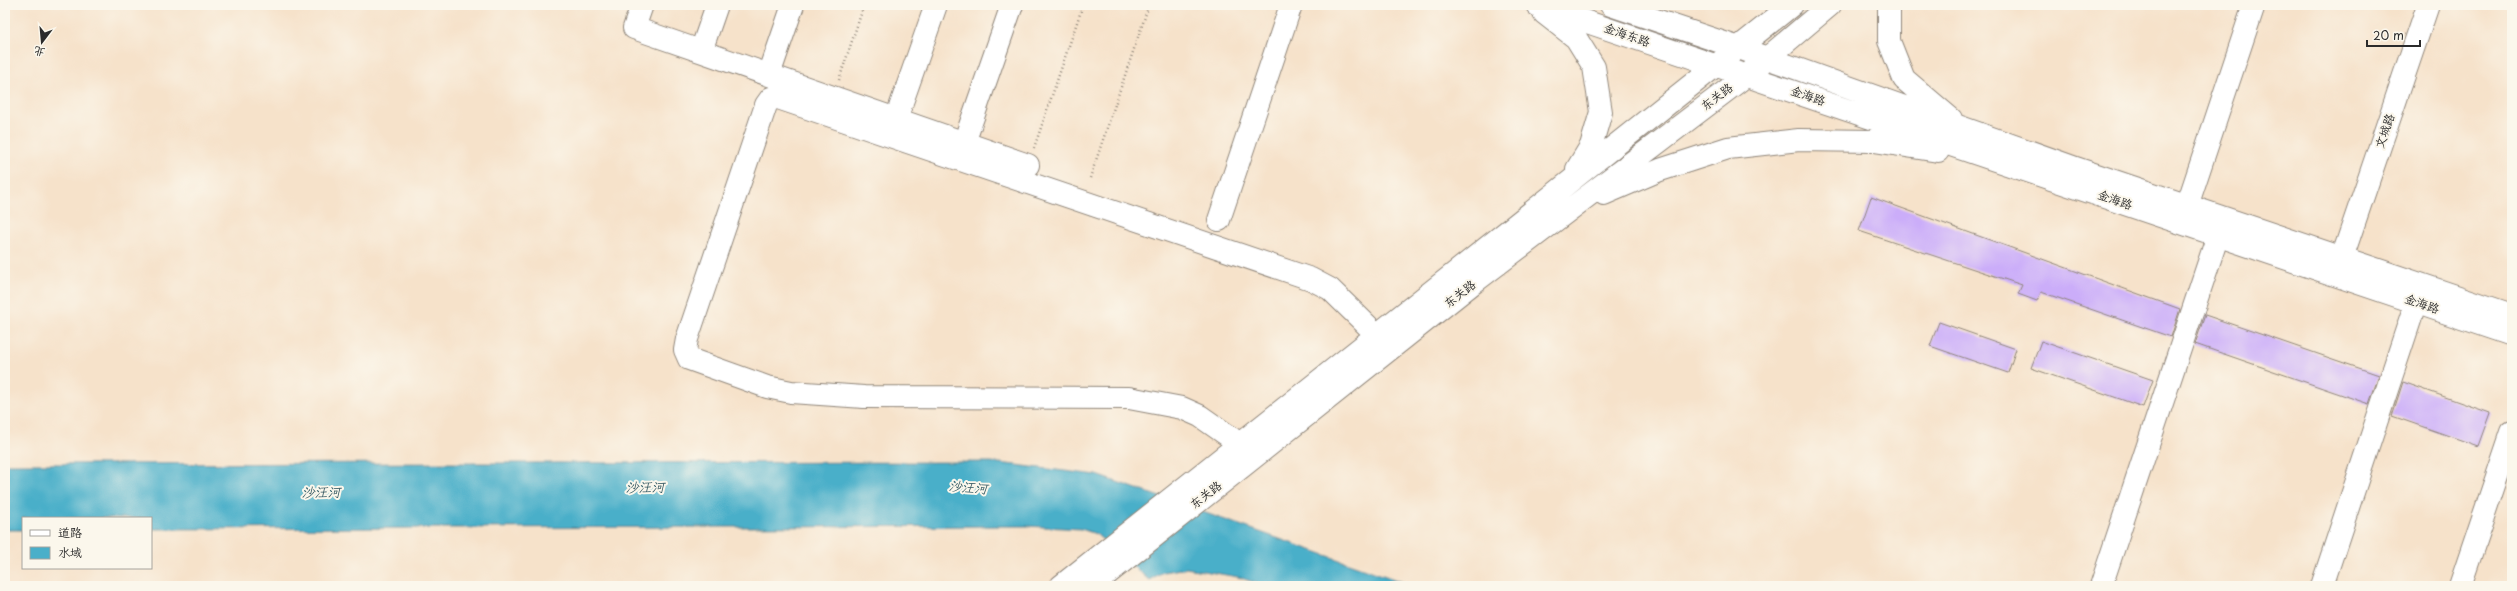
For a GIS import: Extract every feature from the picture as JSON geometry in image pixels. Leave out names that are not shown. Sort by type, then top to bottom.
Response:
[{"type":"main road","points":[[642,5],[634,28],[1028,166]]},
{"type":"main road","points":[[701,51],[717,5]]},
{"type":"main road","points":[[769,75],[793,5]]},
{"type":"main road","points":[[896,119],[936,5]]},
{"type":"main road","points":[[964,143],[1012,5]]},
{"type":"main road","points":[[1219,220],[1291,5]]},
{"type":"main road","points":[[1533,5],[1576,38],[1594,67],[1601,112],[1591,146],[1572,178]]},
{"type":"main road","name":"金海东路","points":[[1537,5],[1717,65]]},
{"type":"main road","name":"金海东路","points":[[1611,5],[1739,48]]},
{"type":"main road","name":"东关路","points":[[1062,586],[1572,178],[1792,5]]},
{"type":"main road","name":"东关路","points":[[1092,586],[1477,280],[1747,75],[1830,5]]},
{"type":"main road","points":[[1889,5],[1889,41],[1904,79],[1961,128]]},
{"type":"main road","points":[[2187,206],[2254,5]]},
{"type":"main road","name":"文城路","points":[[2342,258],[2428,5]]},
{"type":"main road","name":"金海路","points":[[1739,48],[1961,128],[2187,206],[2512,315]]},
{"type":"main road","name":"金海路","points":[[1717,65],[2512,335]]},
{"type":"main road","points":[[1240,444],[1200,416],[1182,408],[1129,398],[864,397],[791,392],[767,388],[689,359],[685,350],[687,339],[766,105],[771,98],[786,100],[1310,279],[1330,289],[1377,335]]},
{"type":"main road","points":[[1573,207],[1660,170],[1728,148],[1799,140],[1874,141],[1995,159]]},
{"type":"main road","points":[[2101,586],[2218,235]]},
{"type":"main road","points":[[2322,586],[2416,302]]},
{"type":"main road","points":[[2460,586],[2512,432]]},
{"type":"path","points":[[833,97],[864,5]]},
{"type":"path","points":[[1028,166],[1084,5]]},
{"type":"path","points":[[1090,178],[1149,5]]},
{"type":"water","name":"沙汪河","points":[[991,462],[1097,475],[1414,586],[1266,586],[1238,577],[1186,568],[1163,572],[1149,580],[1096,534],[1081,529],[1027,526],[152,529],[152,517],[22,517],[22,530],[5,530],[5,464]]},
{"type":"building","points":[[1871,197],[2180,309],[2171,337],[2041,292],[2037,301],[2018,294],[2022,285],[1859,231]]},
{"type":"building","points":[[2205,315],[2379,375],[2369,404],[2195,344]]},
{"type":"building","points":[[1939,322],[2016,349],[2008,373],[1930,346]]},
{"type":"building","points":[[2041,341],[2153,380],[2143,407],[2031,368]]},
{"type":"building","points":[[2403,382],[2490,413],[2478,446],[2392,416]]}]
